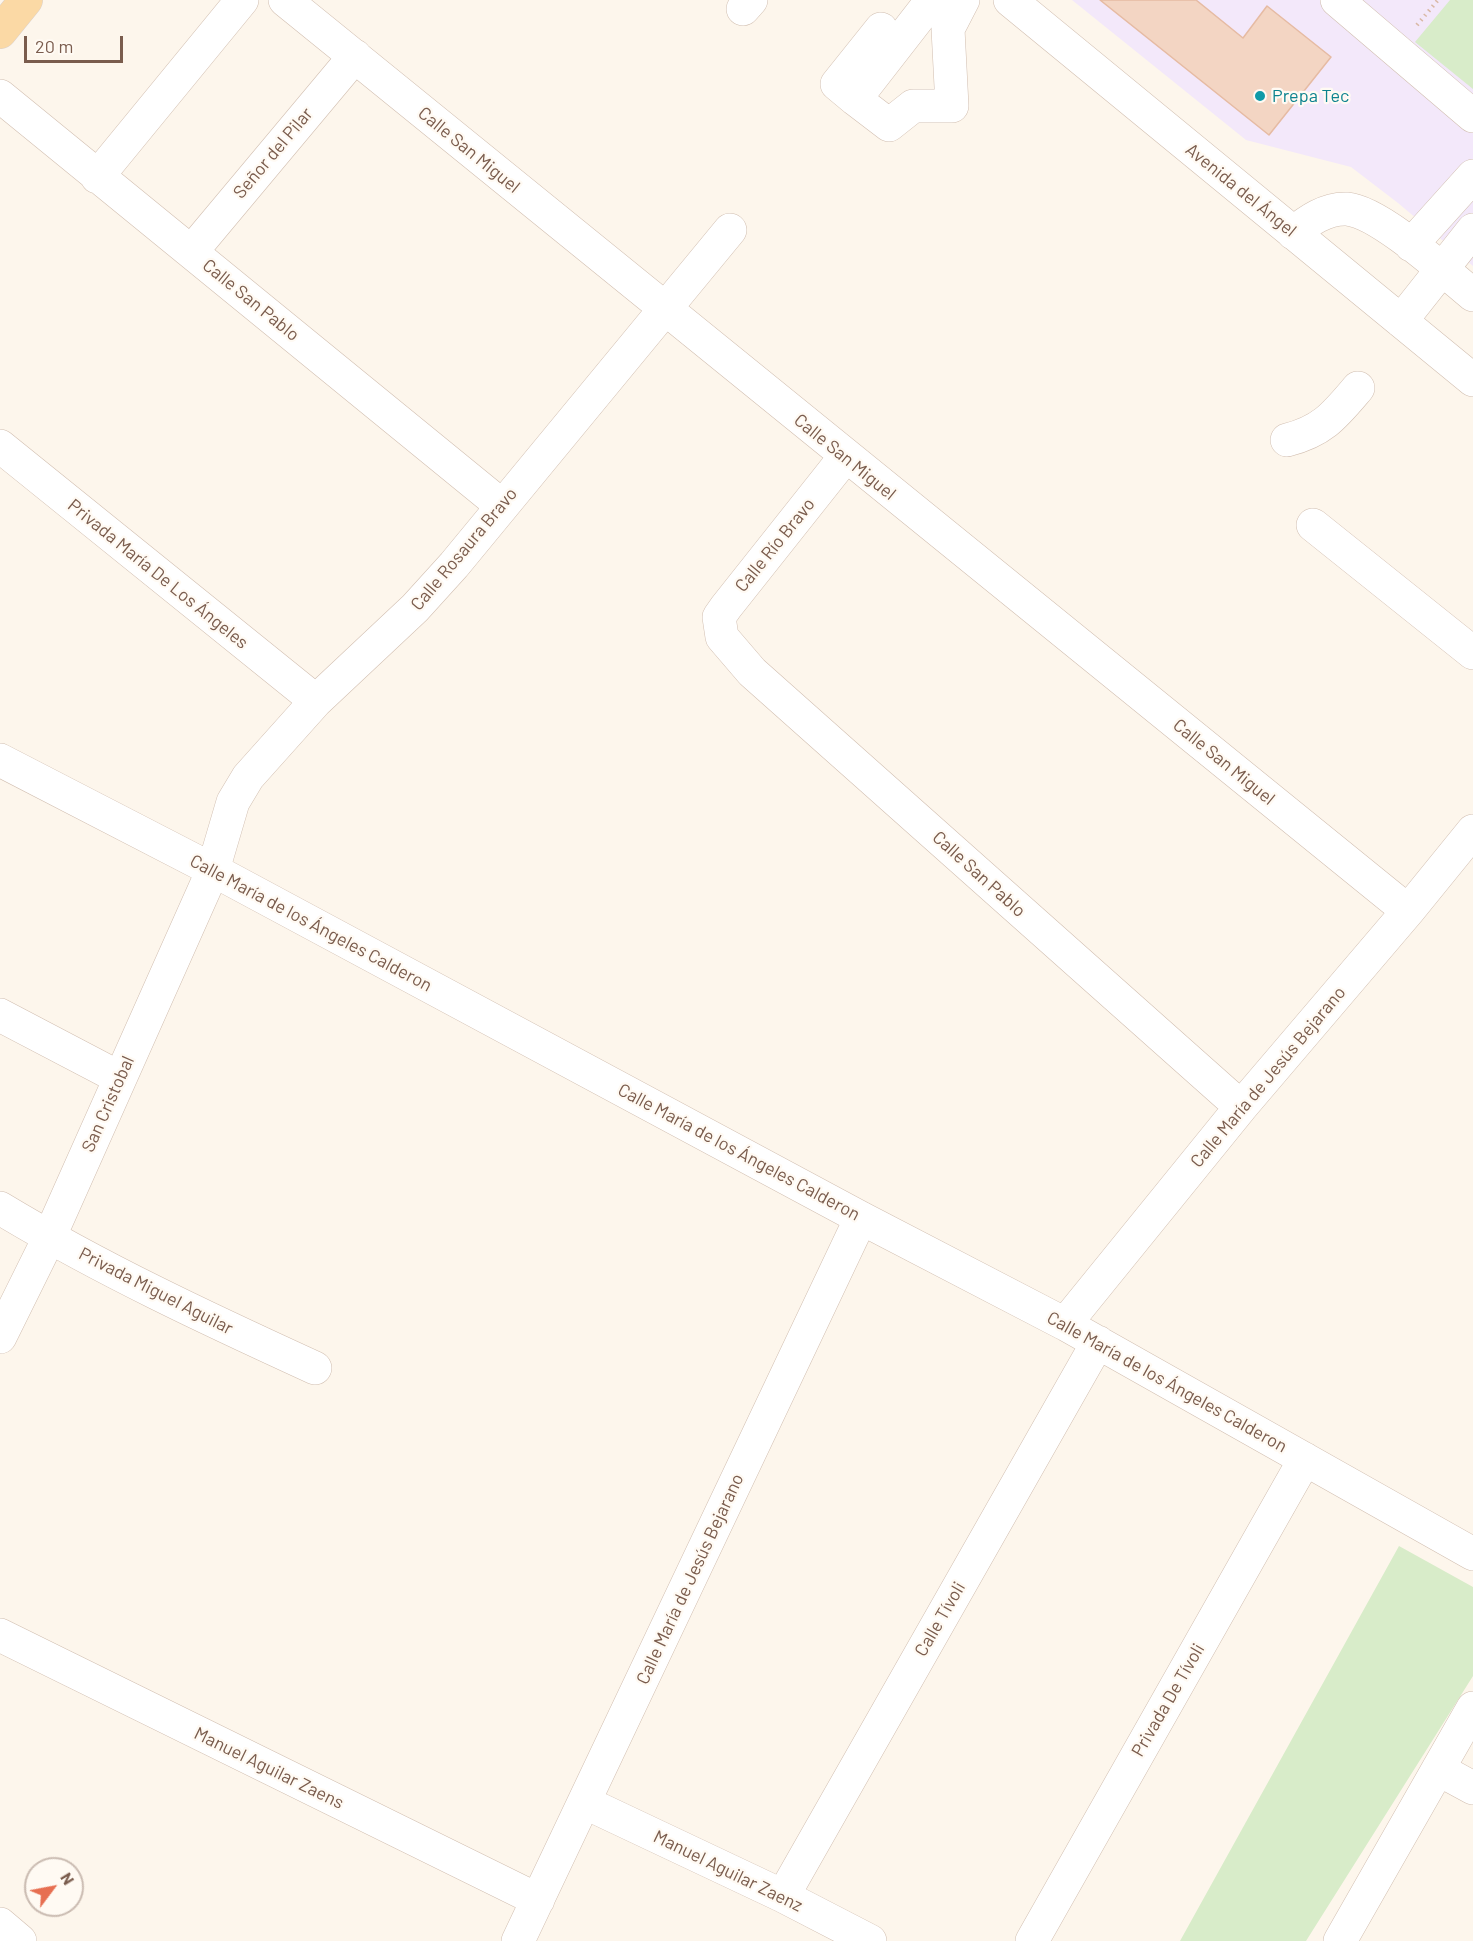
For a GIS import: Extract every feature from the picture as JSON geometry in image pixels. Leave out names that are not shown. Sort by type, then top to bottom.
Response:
[{"type":"main road","points":[[0,32],[26,0]]},
{"type":"street","points":[[97,177],[242,0]]},
{"type":"street","name":"Calle San Miguel","points":[[285,0],[845,457],[1408,911]]},
{"type":"street","points":[[846,91],[905,0]]},
{"type":"street","points":[[846,91],[932,0]]},
{"type":"street","points":[[846,91],[890,125],[913,106],[952,106],[948,29],[963,0]]},
{"type":"street","name":"Avenida del Ángel","points":[[1010,0],[1473,380]]},
{"type":"street","points":[[1337,0],[1473,116]]},
{"type":"street","name":"Señor del Pilar","points":[[192,251],[355,56]]},
{"type":"street","name":"Calle San Pablo","points":[[0,96],[501,505]]},
{"type":"street","points":[[1411,245],[1473,176]]},
{"type":"street","points":[[1293,233],[1321,214],[1349,209],[1362,213],[1411,245],[1473,295]]},
{"type":"street","name":"Calle Rosaura Bravo","points":[[213,870],[230,812],[248,777],[316,701],[415,608],[730,230]]},
{"type":"street","points":[[1401,321],[1473,230]]},
{"type":"street","points":[[1287,440],[1307,435],[1330,421],[1358,388]]},
{"type":"street","name":"Privada María De Los Ángeles","points":[[0,447],[316,701]]},
{"type":"street","name":"Calle Río Bravo","points":[[722,637],[719,617],[845,457]]},
{"type":"street","points":[[1312,525],[1473,653]]},
{"type":"street","name":"Calle San Pablo","points":[[722,637],[752,672],[1241,1107]]},
{"type":"street","name":"Calle María de los Ángeles Calderon","points":[[0,760],[213,870],[861,1218],[1065,1324],[1473,1554]]},
{"type":"street","name":"Calle María de Jesús Bejarano","points":[[1065,1324],[1241,1107],[1473,831]]},
{"type":"street","name":"San Cristobal","points":[[0,1337],[49,1238],[213,870]]},
{"type":"street","points":[[0,1015],[120,1078]]},
{"type":"street","name":"Privada Miguel Aguilar","points":[[0,1208],[49,1238],[188,1309],[315,1368]]},
{"type":"street","name":"Calle María de Jesús Bejarano","points":[[518,1941],[861,1218]]},
{"type":"street","name":"Calle Tívoli","points":[[783,1896],[1098,1342]]},
{"type":"street","name":"Privada De Tívoli","points":[[1032,1941],[1305,1459]]},
{"type":"street","name":"Manuel Aguilar Zaens","points":[[0,1635],[538,1900]]},
{"type":"street","points":[[1340,1941],[1473,1708]]},
{"type":"street","points":[[1438,1769],[1473,1788]]},
{"type":"street","name":"Manuel Aguilar Zaenz","points":[[584,1802],[783,1896],[870,1941]]},
{"type":"street","points":[[0,1924],[20,1941]]},
{"type":"shaded area","points":[[1072,0],[1473,0],[1473,266],[1351,167],[1246,140]]},
{"type":"green space","points":[[1450,0],[1473,0],[1473,89],[1415,42]]},
{"type":"green space","points":[[1399,1546],[1473,1587],[1473,1676],[1306,1941],[1180,1941]]},
{"type":"building","name":"Prepa Tec","points":[[1100,0],[1196,0],[1243,38],[1267,6],[1331,57],[1269,135]]},
{"type":"place","name":"Prepa Tec","points":[[1260,96]]}]
